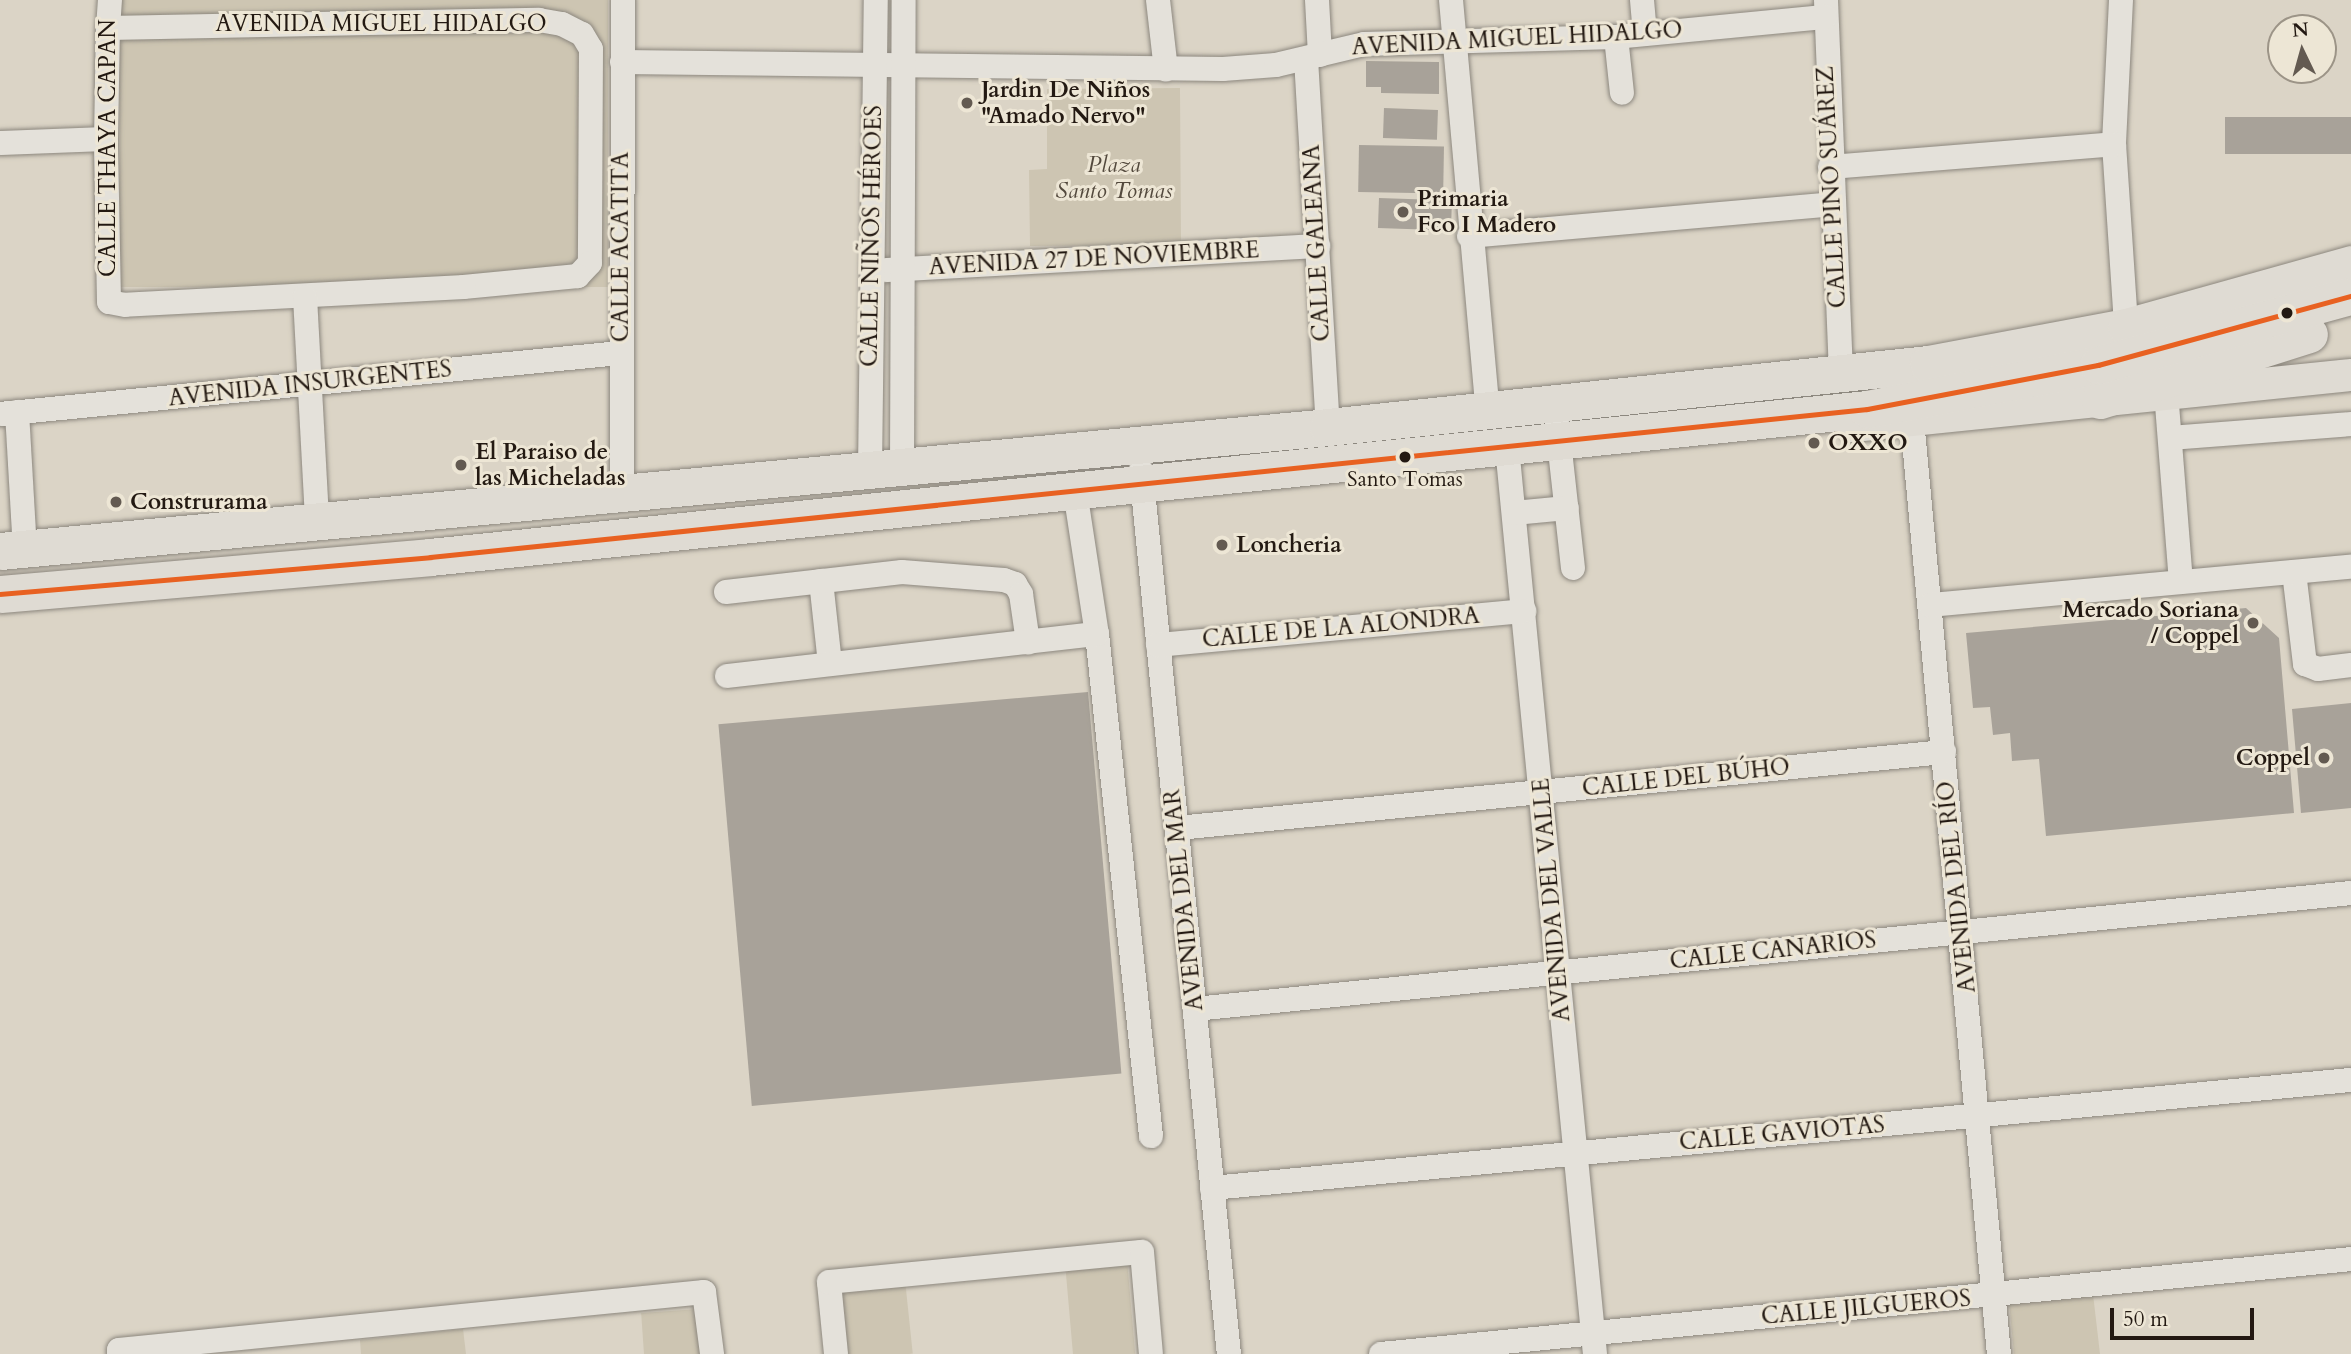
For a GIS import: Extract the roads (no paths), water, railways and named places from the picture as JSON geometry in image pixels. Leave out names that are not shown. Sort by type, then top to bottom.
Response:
[{"type":"highway","points":[[12,550],[886,470],[1555,405],[1928,364],[2126,327],[2351,264]]},
{"type":"highway","points":[[0,594],[430,557],[1698,428],[1961,394],[2098,365],[2351,296]]},
{"type":"highway","points":[[2100,400],[2351,320]]},
{"type":"main road","points":[[1698,428],[1801,432],[2166,392],[2351,375]]},
{"type":"street","name":"CALLE THAYA CAPAN","points":[[110,0],[106,139],[109,302],[125,305],[305,297]]},
{"type":"street","name":"CALLE ACATITA","points":[[622,495],[620,353],[623,0]]},
{"type":"street","name":"CALLE NIÑOS HÉROES","points":[[876,0],[871,271],[886,470]]},
{"type":"street","name":"CALLE NIÑOS HÉROES","points":[[886,470],[902,270],[904,0]]},
{"type":"street","points":[[1158,0],[1166,70]]},
{"type":"street","name":"CALLE GALEANA","points":[[1317,0],[1313,57],[1318,246],[1328,427]]},
{"type":"street","points":[[1451,0],[1469,236],[1488,411]]},
{"type":"street","points":[[1642,0],[1645,34]]},
{"type":"street","points":[[2120,0],[2114,144],[2126,327]]},
{"type":"street","name":"AVENIDA MIGUEL HIDALGO","points":[[622,62],[1223,69],[1313,57],[1364,44],[1454,44],[1616,37],[1826,9]]},
{"type":"street","name":"CALLE PINO SUÁREZ","points":[[1826,9],[1830,167],[1841,373]]},
{"type":"street","name":"AVENIDA MIGUEL HIDALGO","points":[[108,28],[348,11],[540,20],[582,34],[591,49],[590,263],[578,276],[464,287],[305,297]]},
{"type":"street","points":[[1616,37],[1622,93]]},
{"type":"street","points":[[0,143],[106,139]]},
{"type":"street","points":[[1830,167],[2114,144]]},
{"type":"street","points":[[1469,236],[1832,204]]},
{"type":"street","name":"AVENIDA 27 DE NOVIEMBRE","points":[[871,271],[1318,246]]},
{"type":"street","points":[[305,297],[317,522]]},
{"type":"street","name":"AVENIDA INSURGENTES","points":[[8,413],[620,353]]},
{"type":"street","points":[[2166,392],[2181,581]]},
{"type":"street","points":[[1555,405],[1573,568]]},
{"type":"street","points":[[8,413],[12,550]]},
{"type":"street","name":"AVENIDA DEL RÍO","points":[[1912,421],[1979,1115],[1999,1354]]},
{"type":"street","points":[[2170,438],[2351,424]]},
{"type":"street","name":"AVENIDA DEL MAR","points":[[1139,445],[1229,1354]]},
{"type":"street","name":"AVENIDA DEL VALLE","points":[[1507,447],[1594,1343]]},
{"type":"street","points":[[1075,491],[1097,634],[1151,1136]]},
{"type":"street","points":[[1514,513],[1567,508]]},
{"type":"street","points":[[1930,605],[2351,567]]},
{"type":"street","points":[[726,592],[923,571],[1004,580],[1015,584],[1021,594],[1028,642]]},
{"type":"street","points":[[2294,572],[2305,664],[2318,669],[2351,665]]},
{"type":"street","points":[[821,581],[830,664]]},
{"type":"street","name":"CALLE DE LA ALONDRA","points":[[1158,645],[1524,611]]},
{"type":"street","points":[[727,676],[1097,634]]},
{"type":"street","name":"CALLE DEL BÚHO","points":[[1178,828],[1944,752]]},
{"type":"street","name":"CALLE CANARIOS","points":[[1195,1009],[2351,893]]},
{"type":"street","name":"CALLE GAVIOTAS","points":[[1212,1188],[2351,1080]]},
{"type":"street","points":[[836,1354],[829,1282],[1142,1252],[1151,1354]]},
{"type":"street","name":"CALLE JILGUEROS","points":[[1381,1354],[1594,1343],[1993,1296],[2351,1259]]},
{"type":"street","points":[[119,1354],[119,1350],[704,1292],[712,1354]]},
{"type":"place","name":"Jardin De Niños \"Amado Nervo\"","points":[[967,103]]},
{"type":"place","name":"Primaria Fco I Madero","points":[[1403,212]]},
{"type":"place","name":"OXXO","points":[[1814,443]]},
{"type":"place","name":"Santo Tomas","points":[[1405,457]]},
{"type":"place","name":"El Paraiso de las Micheladas","points":[[461,465]]},
{"type":"place","name":"Construrama","points":[[116,502]]},
{"type":"place","name":"Loncheria","points":[[1222,545]]},
{"type":"place","name":"Mercado Soriana / Coppel","points":[[2253,623]]},
{"type":"place","name":"Coppel","points":[[2324,758]]},
{"type":"park label","name":"Plaza Santo Tomas","points":[[1114,178]]}]
